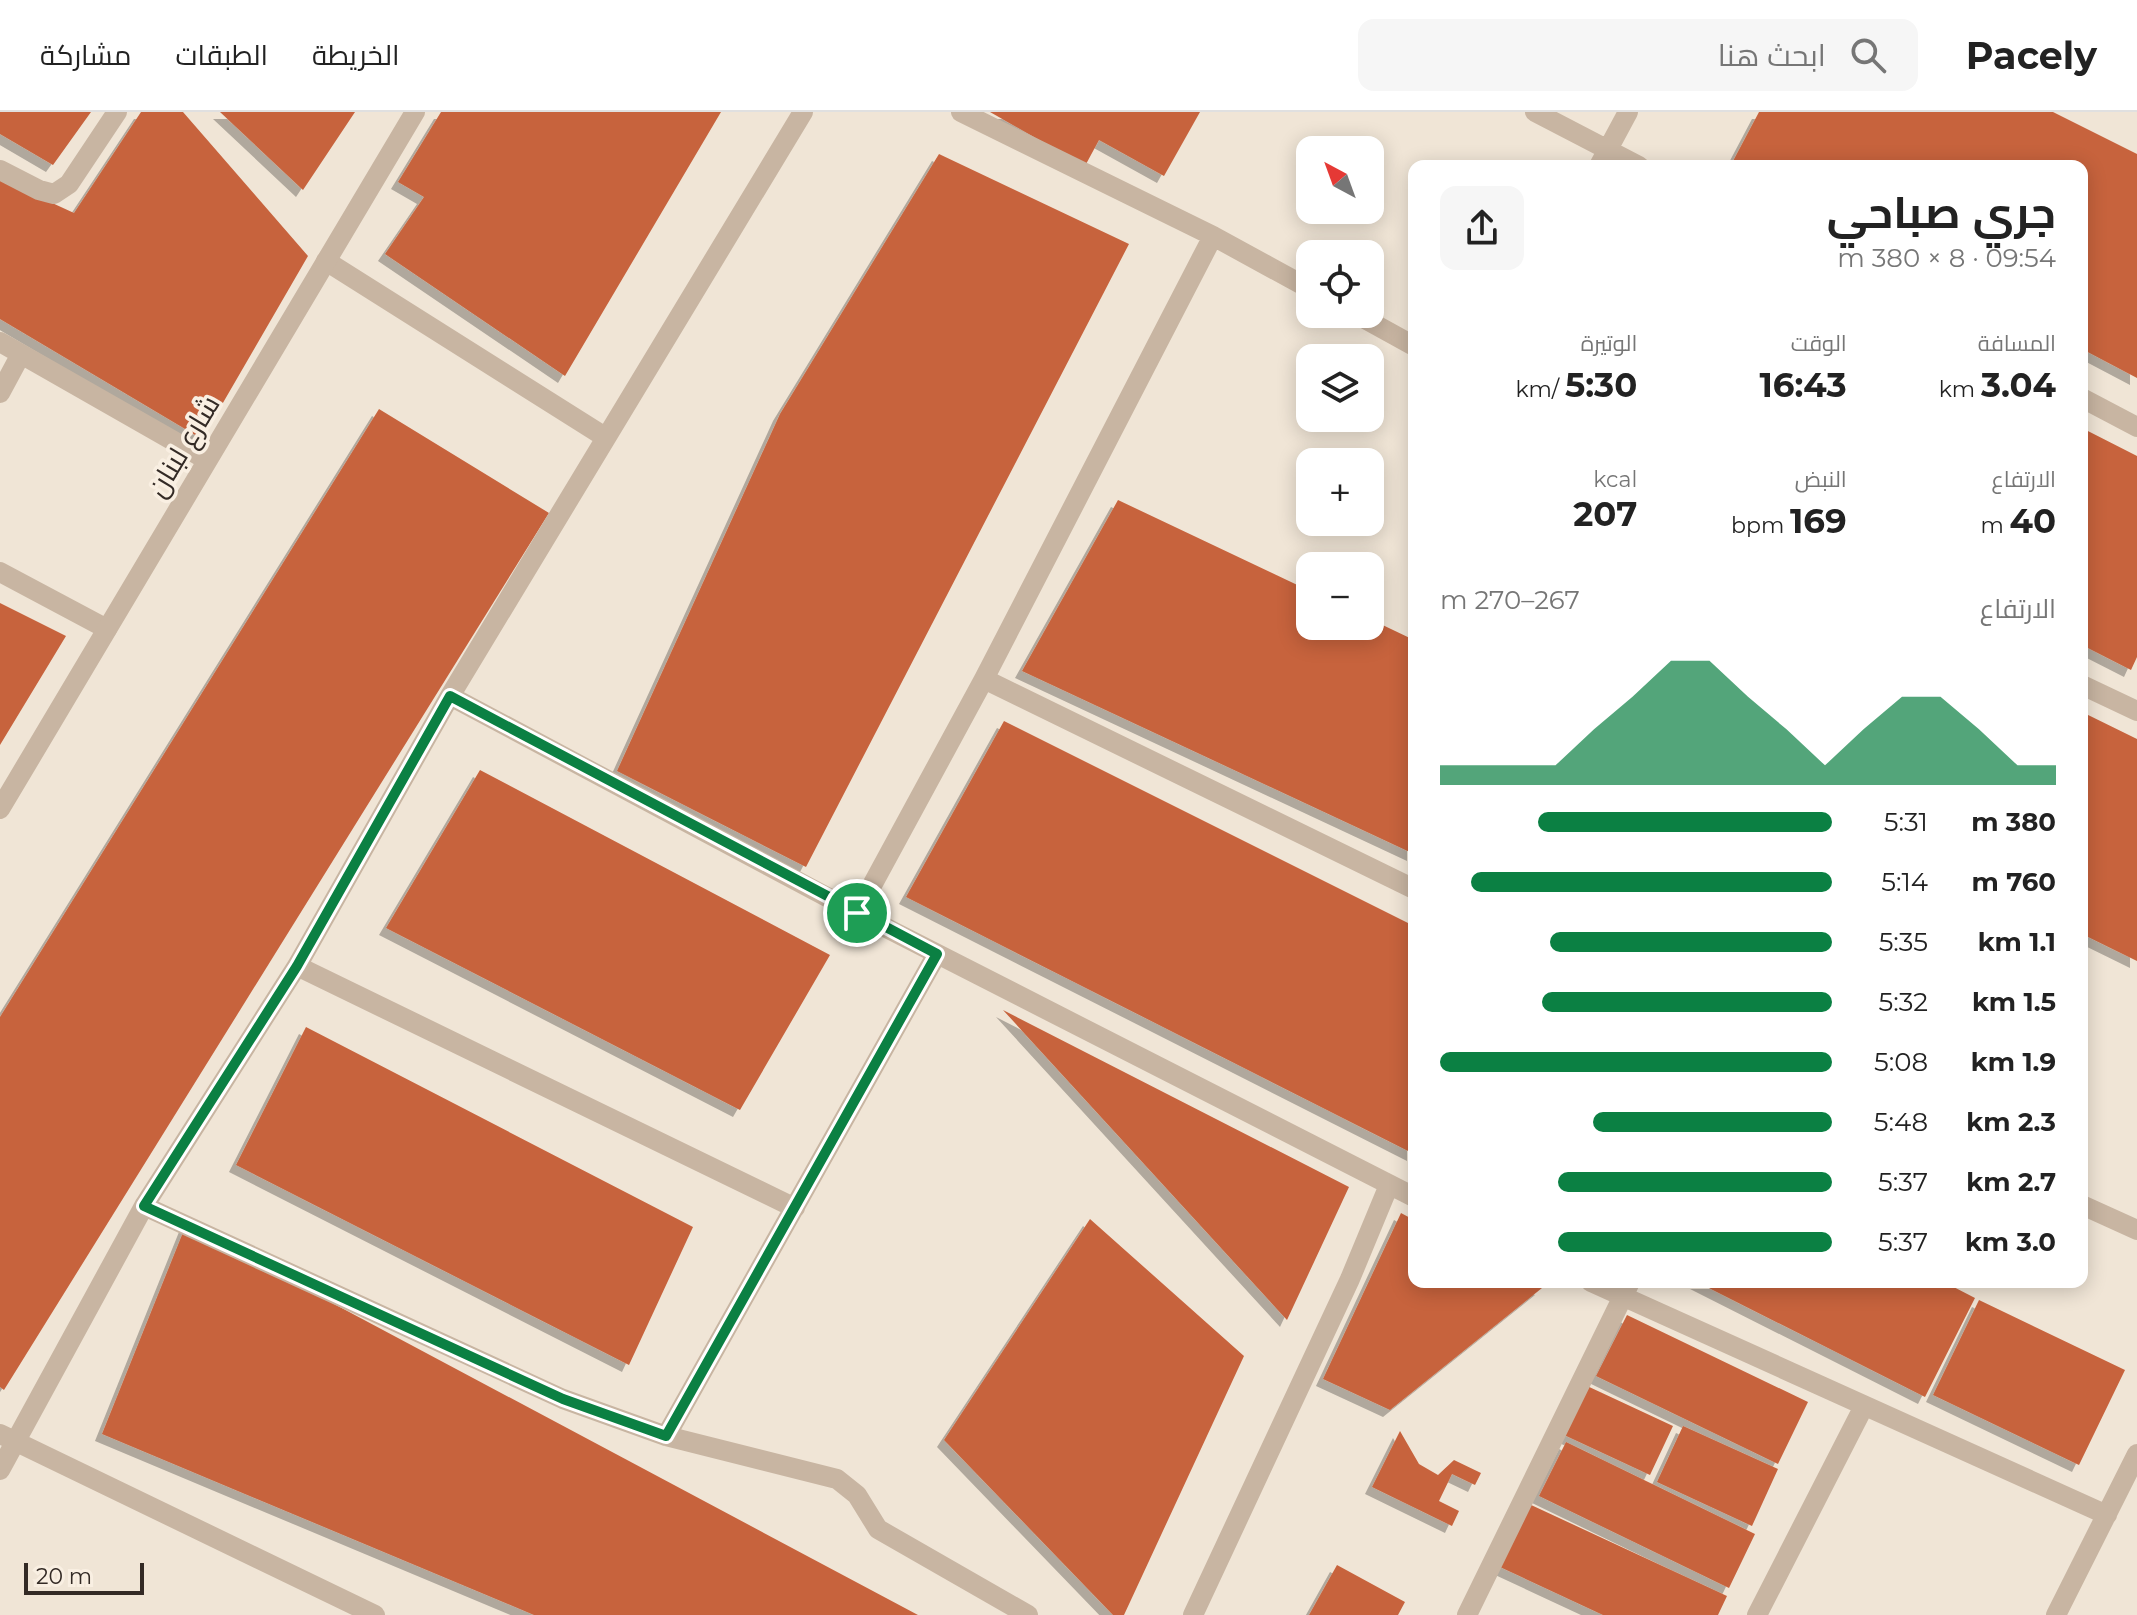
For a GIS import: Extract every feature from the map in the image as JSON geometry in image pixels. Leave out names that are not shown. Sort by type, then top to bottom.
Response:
[{"type":"street","points":[[0,170],[39,190],[54,194],[69,184],[117,112]]},
{"type":"street","name":"شارع لبنان","points":[[2,802],[415,112]]},
{"type":"street","points":[[0,1470],[7,1438],[144,1206],[297,966],[450,696],[803,112]]},
{"type":"street","points":[[961,112],[1213,236],[1296,281]]},
{"type":"street","points":[[1535,112],[1604,158],[1628,112]]},
{"type":"street","points":[[857,913],[984,679],[1213,236]]},
{"type":"street","points":[[326,261],[605,437]]},
{"type":"street","points":[[1381,328],[1408,343]]},
{"type":"street","points":[[0,342],[207,460]]},
{"type":"street","points":[[0,393],[21,354]]},
{"type":"street","points":[[2088,401],[2137,427]]},
{"type":"street","points":[[0,572],[107,629]]},
{"type":"street","points":[[984,679],[1408,886]]},
{"type":"street","points":[[2088,688],[2137,711]]},
{"type":"street","points":[[450,696],[857,913],[1408,1194]]},
{"type":"street","points":[[666,1436],[937,954]]},
{"type":"street","points":[[297,966],[795,1208]]},
{"type":"street","points":[[1193,1615],[1350,1279],[1389,1185]]},
{"type":"street","points":[[144,1206],[563,1399],[666,1436],[837,1479],[857,1495],[878,1529],[1028,1615]]},
{"type":"street","points":[[2088,1208],[2137,1230]]},
{"type":"street","points":[[1467,1615],[1626,1290],[1864,1406],[2107,1515]]},
{"type":"street","points":[[1757,1615],[1864,1406]]},
{"type":"street","points":[[7,1438],[375,1615]]},
{"type":"street","points":[[2056,1615],[2137,1454]]},
{"type":"building","points":[[0,112],[91,112],[53,165],[0,134]]},
{"type":"building","points":[[141,112],[183,112],[308,256],[202,439],[0,319],[0,179],[74,213]]},
{"type":"building","points":[[220,112],[355,112],[303,190]]},
{"type":"building","points":[[441,112],[721,112],[565,376],[385,254],[424,197],[398,182]]},
{"type":"building","points":[[990,112],[1200,112],[1164,176],[1099,140],[1085,166]]},
{"type":"building","points":[[1759,112],[2053,112],[2137,154],[2137,378],[2088,352],[2088,160],[1734,160]]},
{"type":"building","points":[[939,154],[1129,244],[806,867],[617,771],[780,414]]},
{"type":"building","points":[[379,409],[549,513],[4,1390],[0,1387],[0,1017]]},
{"type":"building","points":[[2088,431],[2137,456],[2137,657],[2131,670],[2088,648]]},
{"type":"building","points":[[1118,500],[1296,584],[1296,640],[1384,640],[1384,626],[1408,637],[1408,851],[1022,671]]},
{"type":"building","points":[[0,603],[66,636],[0,745]]},
{"type":"building","points":[[2088,715],[2137,739],[2137,961],[2088,937]]},
{"type":"building","points":[[1004,721],[1408,923],[1408,1151],[906,897]]},
{"type":"building","points":[[480,770],[830,955],[740,1110],[386,928]]},
{"type":"building","points":[[1003,1010],[1349,1187],[1287,1320]]},
{"type":"building","points":[[306,1027],[693,1227],[629,1365],[236,1165]]},
{"type":"building","points":[[1401,1213],[1408,1217],[1408,1288],[1542,1288],[1390,1410],[1323,1379]]},
{"type":"building","points":[[1090,1219],[1244,1356],[1124,1615],[1113,1615],[944,1440]]},
{"type":"building","points":[[186,1225],[918,1615],[534,1615],[102,1434]]},
{"type":"building","points":[[1709,1288],[1956,1288],[1975,1298],[1925,1397]]},
{"type":"building","points":[[1979,1300],[2125,1370],[2079,1465],[1933,1395]]},
{"type":"building","points":[[1627,1315],[1808,1402],[1778,1464],[1596,1376]]},
{"type":"building","points":[[1585,1385],[1673,1426],[1650,1475],[1562,1434]]},
{"type":"building","points":[[1683,1426],[1778,1469],[1752,1526],[1657,1482]]},
{"type":"building","points":[[1400,1431],[1419,1464],[1438,1475],[1454,1460],[1481,1473],[1475,1485],[1452,1474],[1439,1501],[1459,1511],[1452,1526],[1372,1487]]},
{"type":"building","points":[[1566,1442],[1755,1534],[1729,1588],[1539,1496]]},
{"type":"building","points":[[1529,1504],[1727,1596],[1718,1615],[1603,1615],[1500,1567]]},
{"type":"building","points":[[1337,1565],[1405,1602],[1398,1615],[1309,1615]]},
{"type":"route","points":[[450,696],[857,913],[937,954],[666,1436],[563,1399],[144,1206],[297,966],[450,696]]}]
